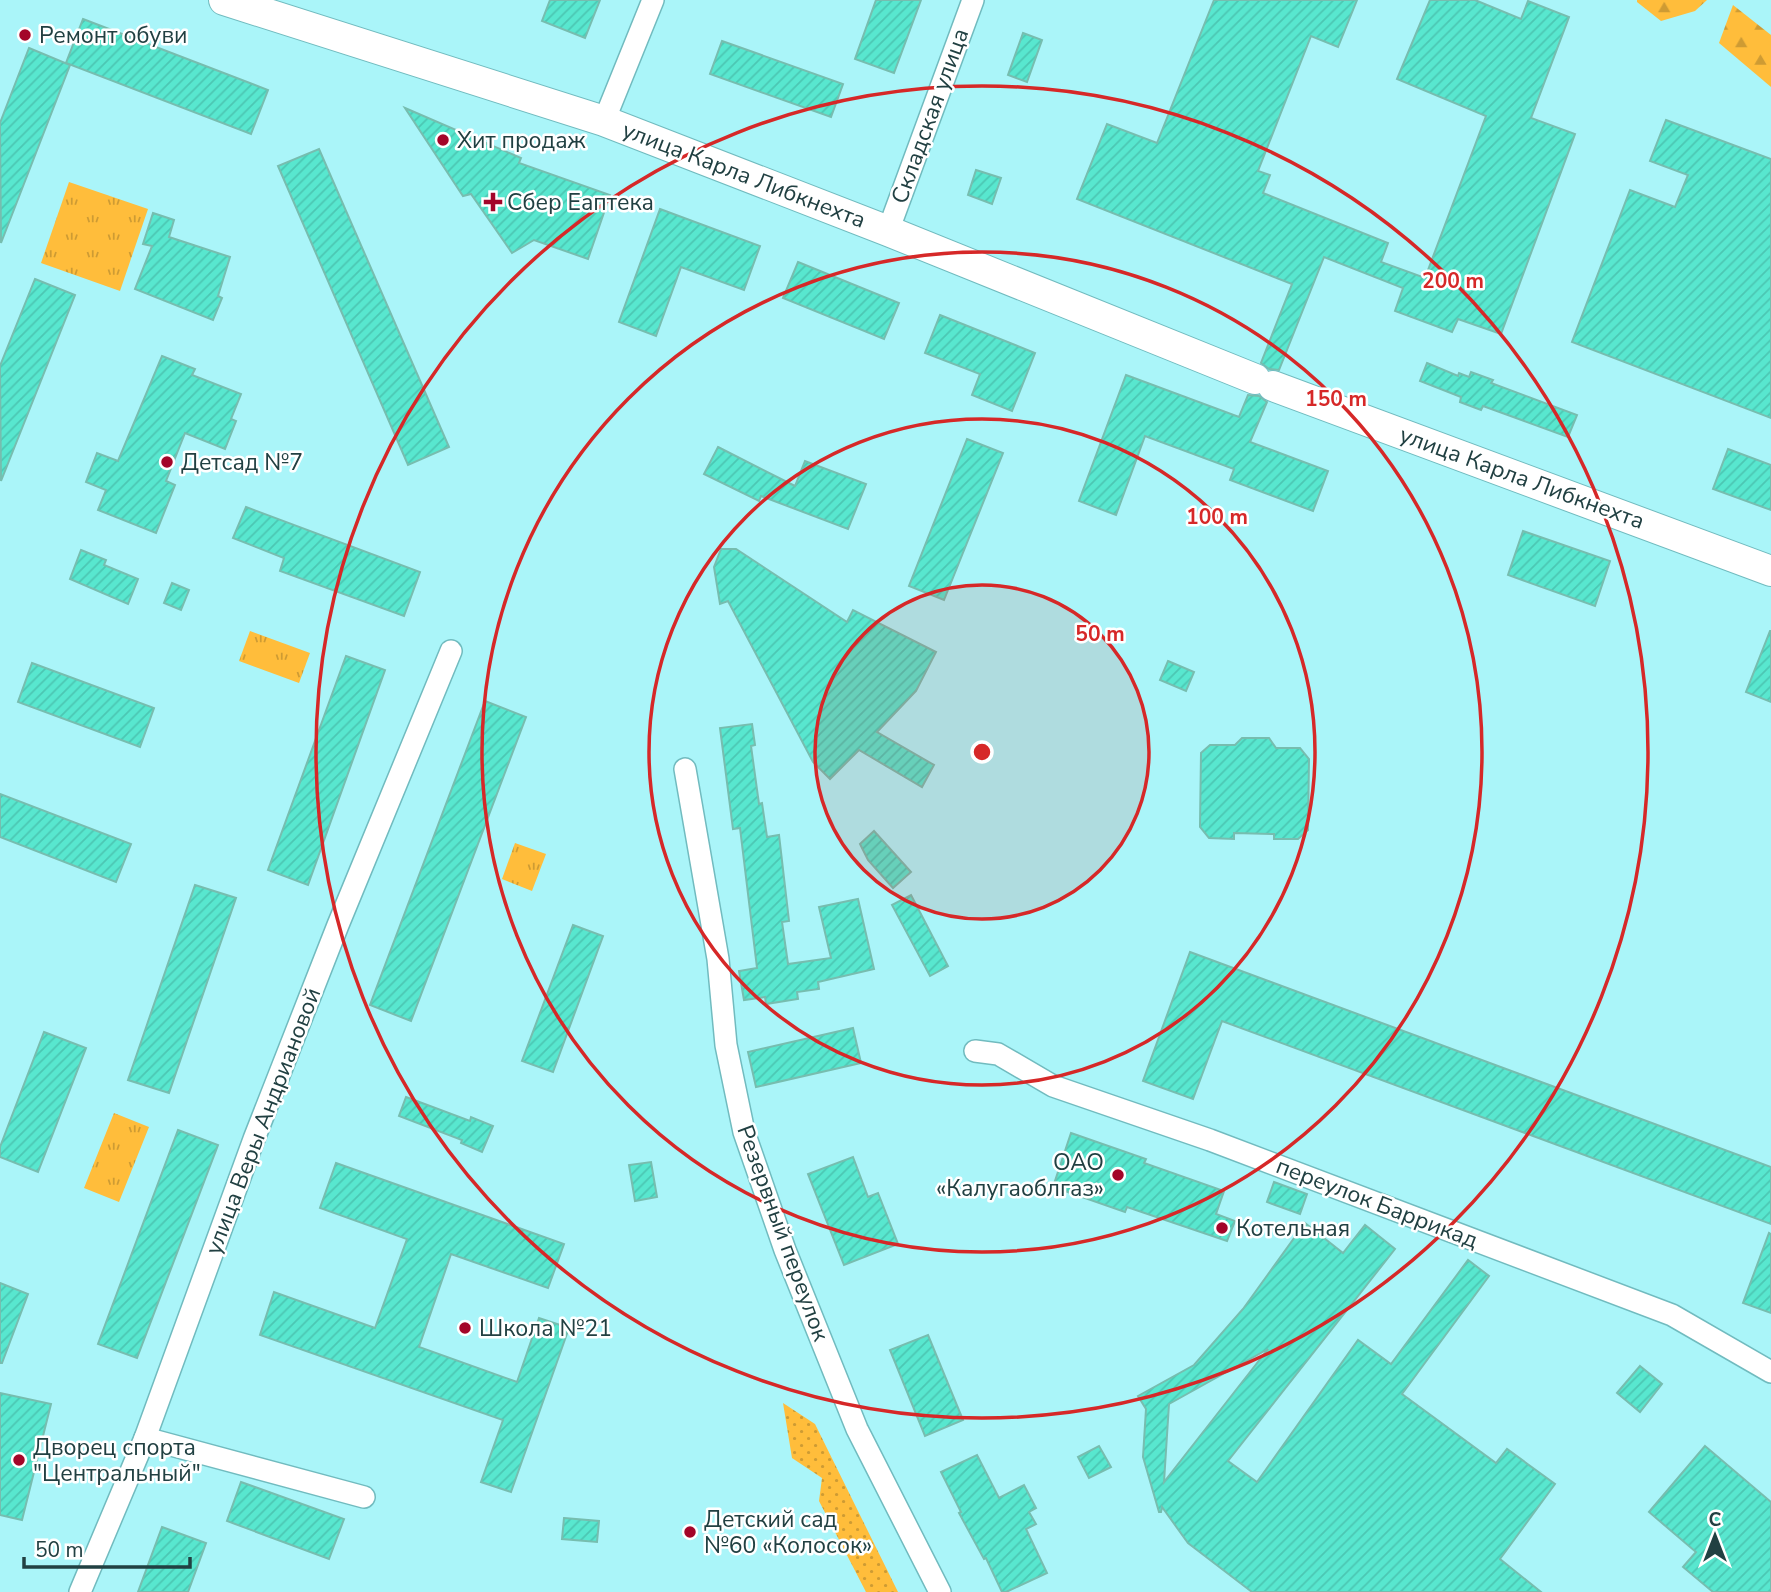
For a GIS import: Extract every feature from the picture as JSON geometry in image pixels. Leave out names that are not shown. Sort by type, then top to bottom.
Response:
[{"type":"main road","name":"улица Карла Либкнехта","points":[[224,0],[604,121],[888,231],[1264,382],[1771,571]]},
{"type":"street","points":[[604,121],[653,0]]},
{"type":"street","name":"Складская улица","points":[[888,231],[973,0]]},
{"type":"street","name":"улица Веры Андриановой","points":[[80,1592],[145,1438],[254,1139],[338,925],[451,651]]},
{"type":"street","name":"Резервный переулок","points":[[685,769],[718,959],[726,1045],[744,1132],[785,1250],[857,1429],[940,1592]]},
{"type":"street","name":"переулок Баррикад","points":[[975,1051],[998,1054],[1053,1086],[1210,1140],[1672,1315],[1771,1372]]},
{"type":"street","points":[[145,1438],[364,1497]]},
{"type":"green space","points":[[1637,0],[1707,0],[1695,11],[1661,21]]},
{"type":"green space","points":[[1733,5],[1771,35],[1771,87],[1719,43]]},
{"type":"green space","points":[[69,182],[148,209],[120,291],[41,263]]},
{"type":"green space","points":[[250,631],[310,653],[299,683],[239,661]]},
{"type":"green space","points":[[515,843],[546,854],[532,891],[502,879]]},
{"type":"green space","points":[[114,1113],[149,1127],[119,1202],[84,1188]]},
{"type":"green space","points":[[783,1403],[815,1424],[898,1592],[866,1592],[819,1501],[822,1478],[792,1458]]},
{"type":"building","points":[[550,0],[600,0],[585,38],[542,21]]},
{"type":"building","points":[[876,0],[921,0],[894,73],[855,59]]},
{"type":"building","points":[[1214,0],[1357,0],[1338,47],[1311,36],[1258,171],[1270,175],[1263,193],[1388,243],[1381,262],[1425,278],[1486,116],[1397,79],[1430,0],[1475,0],[1521,19],[1528,1],[1569,17],[1531,118],[1575,134],[1501,334],[1458,319],[1452,332],[1395,311],[1403,288],[1324,257],[1279,370],[1269,369],[1261,363],[1292,284],[1077,199],[1107,124],[1157,143]]},
{"type":"building","points":[[83,19],[268,90],[251,134],[66,63]]},
{"type":"building","points":[[1023,33],[1042,40],[1027,82],[1008,75]]},
{"type":"building","points":[[722,41],[843,84],[831,117],[710,74]]},
{"type":"building","points":[[29,48],[70,65],[1,243],[0,123]]},
{"type":"building","points":[[405,108],[521,158],[519,163],[610,195],[588,259],[534,240],[512,253],[471,194],[463,196]]},
{"type":"building","points":[[1666,120],[1771,159],[1771,418],[1572,342],[1630,190],[1675,207],[1688,175],[1650,161]]},
{"type":"building","points":[[319,149],[449,447],[408,465],[278,166]]},
{"type":"building","points":[[976,170],[1001,178],[992,204],[968,195]]},
{"type":"building","points":[[660,209],[760,246],[744,290],[681,267],[656,336],[619,322]]},
{"type":"building","points":[[153,213],[174,220],[169,237],[230,257],[218,296],[222,298],[213,320],[135,289],[152,246],[143,244]]},
{"type":"building","points":[[798,262],[899,303],[884,339],[783,298]]},
{"type":"building","points":[[35,279],[75,295],[1,481],[0,366]]},
{"type":"building","points":[[940,315],[1035,353],[1012,411],[972,395],[980,374],[925,353]]},
{"type":"building","points":[[162,356],[195,369],[192,375],[241,394],[231,419],[236,421],[225,449],[185,433],[166,481],[175,485],[156,533],[98,510],[106,490],[86,482],[97,453],[118,461]]},
{"type":"building","points":[[1427,363],[1458,376],[1459,373],[1469,377],[1471,372],[1493,380],[1491,383],[1577,415],[1568,437],[1483,406],[1481,410],[1460,402],[1461,397],[1420,381]]},
{"type":"building","points":[[1126,375],[1239,417],[1248,395],[1259,396],[1267,402],[1250,442],[1328,471],[1313,511],[1230,480],[1234,469],[1145,436],[1116,515],[1079,501]]},
{"type":"building","points":[[967,439],[1003,453],[944,600],[909,586]]},
{"type":"building","points":[[718,447],[795,486],[805,461],[866,484],[848,529],[761,496],[759,501],[704,474]]},
{"type":"building","points":[[1728,449],[1771,465],[1771,510],[1713,489]]},
{"type":"building","points":[[246,507],[420,572],[404,616],[280,571],[284,558],[233,538]]},
{"type":"building","points":[[1523,531],[1610,561],[1595,606],[1508,575]]},
{"type":"building","points":[[721,549],[736,549],[847,622],[853,610],[936,652],[916,691],[877,732],[934,765],[922,787],[859,750],[830,779],[813,762],[728,601],[720,604],[714,567]]},
{"type":"building","points":[[81,550],[106,560],[104,565],[138,579],[128,604],[70,579]]},
{"type":"building","points":[[172,583],[189,590],[181,610],[164,603]]},
{"type":"building","points":[[1771,631],[1771,702],[1746,692]]},
{"type":"building","points":[[346,656],[385,670],[308,885],[268,870]]},
{"type":"building","points":[[1168,661],[1194,672],[1186,691],[1160,680]]},
{"type":"building","points":[[32,663],[154,708],[140,747],[18,702]]},
{"type":"building","points":[[485,701],[526,717],[411,1021],[370,1005]]},
{"type":"building","points":[[752,724],[755,745],[751,746],[759,804],[762,803],[767,837],[779,835],[789,921],[782,922],[788,964],[831,958],[819,907],[858,899],[874,969],[818,982],[819,989],[797,992],[798,999],[766,1004],[765,997],[744,1000],[739,971],[757,968],[740,828],[733,829],[720,728]]},
{"type":"building","points":[[1242,738],[1269,738],[1276,748],[1300,748],[1309,759],[1308,830],[1298,839],[1274,839],[1274,834],[1234,833],[1234,839],[1209,838],[1200,827],[1201,753],[1210,745],[1235,745]]},
{"type":"building","points":[[0,794],[131,844],[116,882],[0,837]]},
{"type":"building","points":[[874,831],[911,872],[893,888],[868,860],[860,844]]},
{"type":"building","points":[[195,885],[236,898],[169,1093],[128,1080]]},
{"type":"building","points":[[911,895],[948,966],[930,976],[892,905]]},
{"type":"building","points":[[573,925],[603,936],[553,1072],[522,1061]]},
{"type":"building","points":[[1190,952],[1771,1167],[1771,1224],[1222,1021],[1193,1099],[1143,1081]]},
{"type":"building","points":[[853,1028],[861,1063],[756,1087],[748,1052]]},
{"type":"building","points":[[44,1032],[86,1048],[38,1172],[0,1157],[0,1147]]},
{"type":"building","points":[[406,1097],[470,1121],[471,1117],[493,1126],[482,1152],[461,1143],[462,1140],[399,1116]]},
{"type":"building","points":[[178,1130],[218,1145],[137,1358],[98,1344]]},
{"type":"building","name":"ОАО «Калугаоблгаз»","points":[[1071,1133],[1146,1159],[1144,1163],[1224,1191],[1216,1214],[1235,1221],[1227,1241],[1127,1207],[1125,1212],[1053,1187]]},
{"type":"building","points":[[853,1157],[868,1197],[878,1193],[898,1244],[844,1265],[808,1174]]},
{"type":"building","points":[[651,1162],[657,1197],[635,1201],[629,1165]]},
{"type":"building","points":[[336,1163],[564,1244],[548,1288],[451,1254],[419,1347],[517,1382],[539,1318],[569,1328],[511,1492],[481,1482],[503,1420],[260,1335],[274,1292],[375,1328],[407,1239],[320,1208]]},
{"type":"building","points":[[1274,1182],[1307,1194],[1300,1214],[1267,1202]]},
{"type":"building","points":[[1305,1223],[1343,1253],[1365,1225],[1395,1249],[1228,1461],[1257,1482],[1358,1340],[1391,1364],[1468,1260],[1489,1276],[1402,1394],[1496,1463],[1507,1449],[1555,1484],[1500,1559],[1541,1592],[1252,1592],[1188,1543],[1162,1507],[1159,1512],[1143,1457],[1146,1409],[1138,1396],[1194,1365],[1243,1309]],"holes":[[[1268,1349],[1164,1482],[1169,1404]]]},
{"type":"building","points":[[1769,1233],[1771,1234],[1771,1313],[1743,1303]]},
{"type":"building","points":[[0,1283],[28,1294],[2,1363],[0,1363]]},
{"type":"building","points":[[928,1335],[963,1420],[925,1436],[890,1350]]},
{"type":"building","points":[[1640,1366],[1662,1384],[1640,1412],[1617,1393]]},
{"type":"building","name":"Дворец спорта \"Центральный\"","points":[[0,1393],[51,1404],[22,1520],[0,1515]]},
{"type":"building","points":[[1099,1446],[1111,1467],[1089,1478],[1078,1457]]},
{"type":"building","points":[[1705,1446],[1771,1502],[1771,1592],[1713,1592],[1683,1567],[1696,1552],[1649,1512]]},
{"type":"building","points":[[977,1455],[999,1498],[1024,1485],[1036,1508],[1029,1512],[1036,1524],[1026,1529],[1047,1573],[1006,1592],[1002,1592],[986,1558],[984,1559],[959,1513],[961,1512],[941,1472]]},
{"type":"building","points":[[241,1482],[344,1519],[329,1559],[227,1521]]},
{"type":"building","points":[[564,1518],[599,1521],[597,1542],[562,1539]]},
{"type":"building","points":[[162,1527],[206,1543],[188,1592],[138,1592]]},
{"type":"place","name":"Ремонт обуви","points":[[25,35]]},
{"type":"place","name":"Хит продаж","points":[[443,140]]},
{"type":"place","name":"Сбер Еаптека","points":[[493,202]]},
{"type":"place","name":"Детсад №7","points":[[167,462]]},
{"type":"place","name":"ОАО «Калугаоблгаз»","points":[[1118,1175]]},
{"type":"place","name":"Котельная","points":[[1222,1228]]},
{"type":"place","name":"Школа №21","points":[[465,1328]]},
{"type":"place","name":"Дворец спорта \"Центральный\"","points":[[19,1460]]},
{"type":"place","name":"Детский сад №60 «Колосок»","points":[[690,1532]]}]
